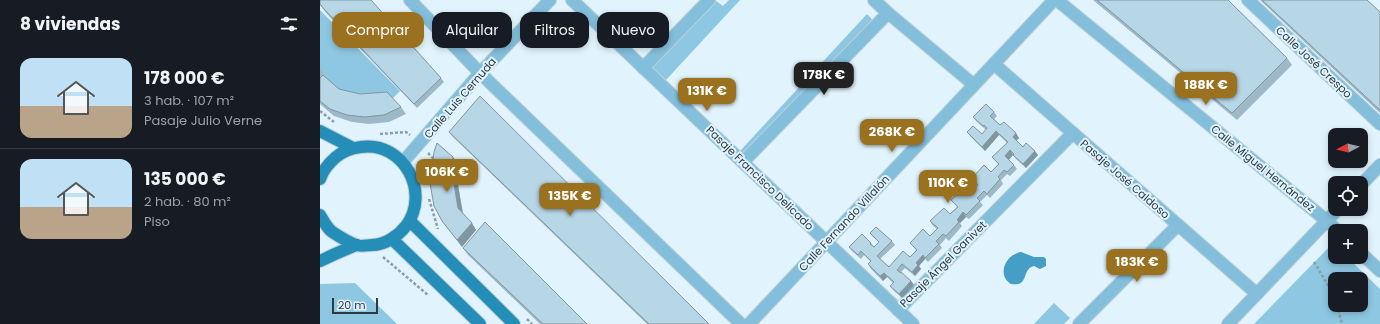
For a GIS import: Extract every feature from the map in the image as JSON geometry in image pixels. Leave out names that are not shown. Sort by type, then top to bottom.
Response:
[{"type":"main road","points":[[320,131],[353,148]]},
{"type":"main road","points":[[320,176],[329,163],[340,154],[353,148],[366,146],[380,148],[393,153],[403,162],[412,175],[416,191],[415,206],[410,221],[402,231],[392,239],[377,245],[356,245],[320,262]]},
{"type":"main road","points":[[320,215],[331,231],[356,245]]},
{"type":"main road","points":[[410,221],[514,324]]},
{"type":"main road","points":[[392,239],[480,324]]},
{"type":"street","points":[[410,0],[480,73],[741,324]]},
{"type":"street","name":"Calle Luis Cernuda","points":[[403,162],[480,73],[550,0]]},
{"type":"street","name":"Pasaje Francisco Delicado","points":[[572,0],[913,324]]},
{"type":"street","points":[[643,68],[709,0]]},
{"type":"street","points":[[874,0],[974,85]]},
{"type":"street","name":"Calle Fernando Villalón","points":[[749,324],[1054,0]]},
{"type":"street","name":"Calle Miguel Hernández","points":[[1057,0],[1331,224]]},
{"type":"street","name":"Calle José Crespo","points":[[1248,0],[1380,124]]},
{"type":"street","points":[[743,162],[888,13]]},
{"type":"street","name":"Pasaje José Caldoso","points":[[994,64],[1257,294]]},
{"type":"street","name":"Pasaje Ángel Ganivet","points":[[898,310],[1073,133]]},
{"type":"street","points":[[1368,178],[1380,165]]},
{"type":"street","points":[[1228,324],[1331,216]]},
{"type":"street","points":[[1079,324],[1178,225]]},
{"type":"street","points":[[1368,260],[1380,271]]},
{"type":"path","points":[[320,111],[336,124]]},
{"type":"path","points":[[375,134],[406,132],[434,159],[433,166]]},
{"type":"path","points":[[428,196],[440,236]]},
{"type":"path","points":[[381,256],[431,297]]},
{"type":"path","points":[[1314,262],[1328,285]]},
{"type":"path","points":[[1339,312],[1342,324]]},
{"type":"path","points":[[527,319],[532,324]]},
{"type":"shaded area","points":[[715,0],[723,6],[729,0],[740,0],[665,81],[651,69]]},
{"type":"shaded area","points":[[320,10],[332,22],[332,48],[358,48],[400,91],[392,99],[344,96],[328,82],[320,70]]},
{"type":"shaded area","points":[[867,14],[880,28],[748,160],[740,151]]},
{"type":"shaded area","points":[[1328,248],[1328,264],[1354,264],[1362,272],[1328,272],[1328,312],[1368,312],[1368,277],[1380,289],[1380,324],[1254,324]]},
{"type":"shaded area","points":[[1021,252],[1034,257],[1044,257],[1046,259],[1046,266],[1040,269],[1034,266],[1030,268],[1021,283],[1011,284],[1004,275],[1005,265],[1011,257]]},
{"type":"shaded area","points":[[355,283],[397,324],[320,324],[320,284]]},
{"type":"shaded area","points":[[1054,303],[1070,318],[1064,324],[1034,324]]},
{"type":"building","points":[[320,0],[371,0],[382,12],[332,12],[332,17],[320,4]]},
{"type":"building","points":[[1097,0],[1228,0],[1287,58],[1232,113]]},
{"type":"building","points":[[1262,0],[1367,0],[1380,12],[1380,110]]},
{"type":"building","points":[[361,48],[414,48],[441,78],[414,104]]},
{"type":"building","points":[[323,75],[339,89],[360,94],[387,92],[401,107],[384,115],[365,117],[347,115],[330,109],[320,101],[320,78]]},
{"type":"building","points":[[480,96],[709,324],[649,324],[449,132]]},
{"type":"building","points":[[986,104],[994,112],[990,116],[1000,125],[1004,122],[1016,133],[1013,137],[1023,147],[1026,143],[1035,151],[1023,164],[1013,155],[1014,154],[1010,150],[1005,156],[1014,165],[1007,172],[1004,170],[998,177],[1000,179],[987,194],[984,191],[977,198],[980,201],[966,215],[963,212],[957,220],[959,222],[946,236],[943,234],[936,241],[939,244],[925,258],[923,255],[916,263],[918,265],[912,272],[902,264],[897,270],[911,281],[899,294],[890,286],[894,282],[884,273],[880,276],[868,264],[871,261],[861,251],[858,255],[849,247],[862,234],[874,247],[879,242],[870,233],[876,227],[892,241],[877,256],[889,267],[903,251],[910,257],[917,250],[910,243],[923,229],[930,236],[938,228],[930,221],[944,208],[950,214],[958,207],[951,200],[964,186],[971,193],[978,185],[972,178],[984,165],[991,172],[999,164],[992,157],[1008,142],[996,131],[982,147],[967,132],[973,126],[982,134],[987,128],[973,117]]},
{"type":"building","points":[[437,143],[453,157],[452,172],[458,208],[472,223],[457,240],[442,221],[434,206],[430,183],[434,152]]},
{"type":"building","points":[[485,222],[587,324],[543,324],[463,248]]}]
